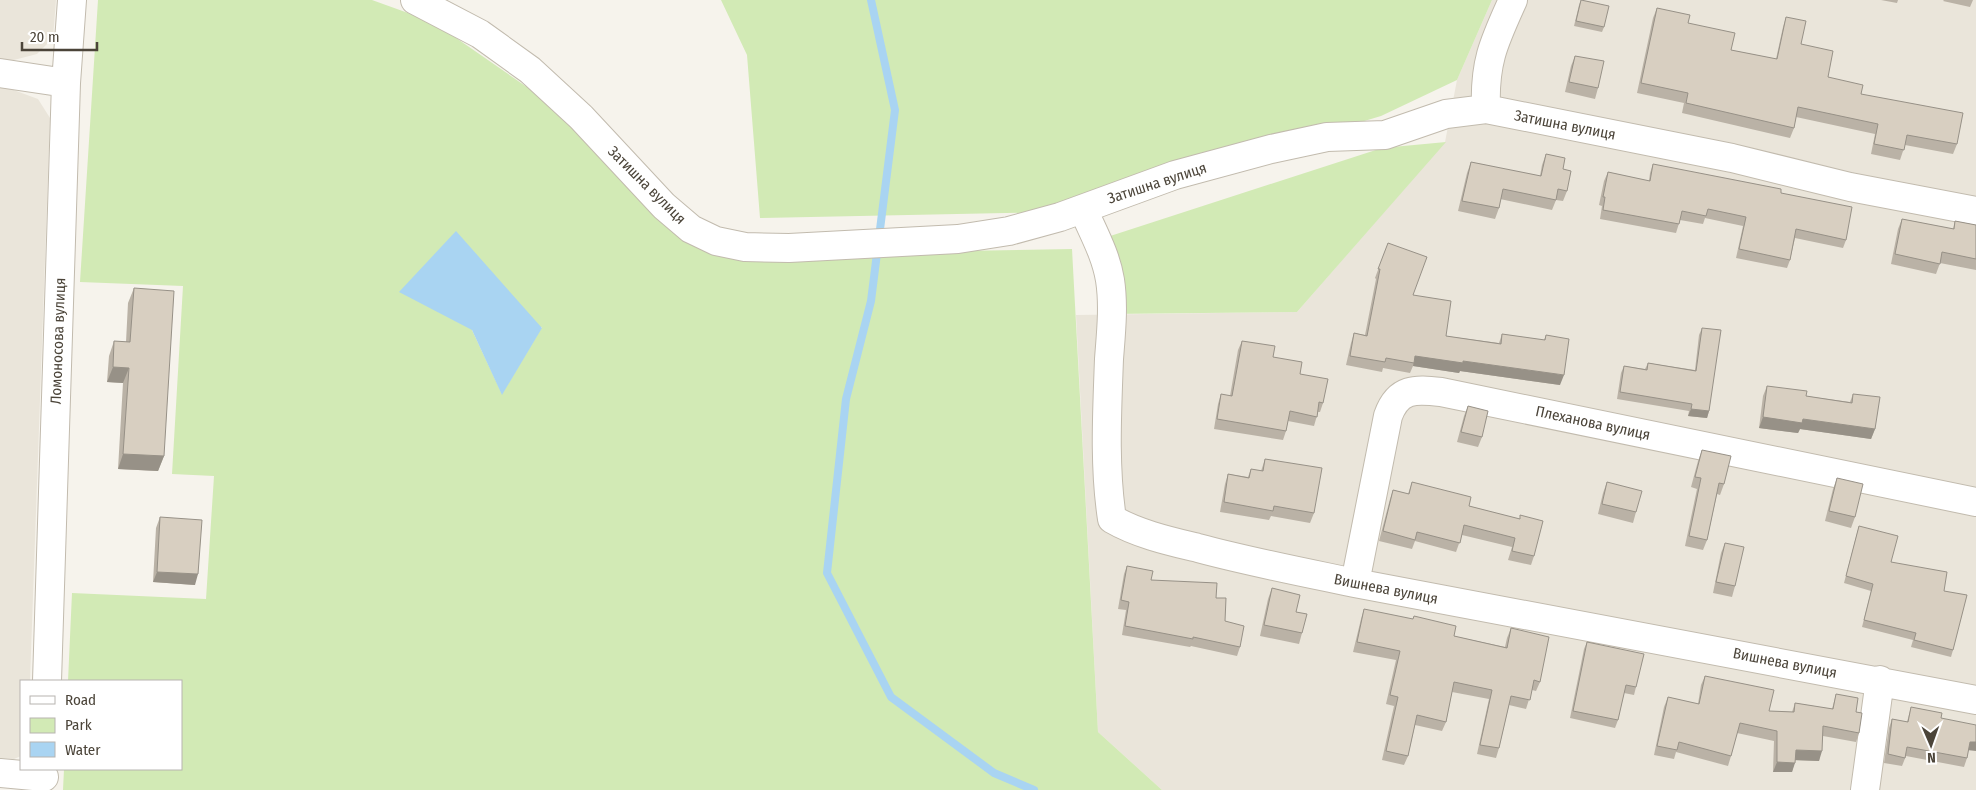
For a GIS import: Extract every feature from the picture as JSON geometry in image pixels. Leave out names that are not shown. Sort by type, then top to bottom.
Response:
[{"type":"street","name":"Ломоносова вулиця","points":[[47,680],[66,83],[72,0]]},
{"type":"street","name":"Затишна вулиця","points":[[415,0],[480,34],[530,70],[581,117],[664,206],[691,228],[716,241],[764,249],[958,239],[1018,229],[1083,209],[1174,175],[1304,141],[1328,137],[1385,135],[1446,114],[1486,110],[1723,156],[1850,187],[1976,211]]},
{"type":"street","points":[[1486,110],[1486,75],[1489,57],[1513,0]]},
{"type":"street","points":[[0,73],[66,83]]},
{"type":"street","name":"Вишнева вулиця","points":[[1083,209],[1104,257],[1111,289],[1106,458],[1112,519],[1159,538],[1255,563],[1880,680],[1976,700]]},
{"type":"street","name":"Плеханова вулиця","points":[[1355,583],[1388,416],[1396,400],[1402,395],[1424,390],[1976,502]]},
{"type":"street","points":[[1865,790],[1880,680]]},
{"type":"street","points":[[0,773],[44,779]]},
{"type":"shaded area","points":[[0,0],[56,0],[53,38],[37,54],[10,61],[0,59]]},
{"type":"shaded area","points":[[1492,0],[1976,0],[1976,790],[1162,790],[1098,732],[1076,315],[1297,312],[1445,142],[1457,80]]},
{"type":"shaded area","points":[[0,85],[38,99],[50,118],[30,680],[20,680],[20,756],[14,759],[0,758]]},
{"type":"green space","points":[[98,0],[372,0],[433,22],[547,101],[723,255],[1072,249],[1098,732],[1162,790],[63,790],[64,770],[182,770],[182,680],[68,680],[72,593],[206,599],[214,476],[172,474],[183,286],[80,282]],"holes":[[[542,327],[502,394],[472,330]]]},
{"type":"green space","points":[[721,0],[1492,0],[1457,80],[1381,116],[1060,212],[760,218],[747,55]]},
{"type":"green space","points":[[1446,142],[1297,312],[1109,314],[1101,239],[1382,148]]},
{"type":"water","points":[[456,231],[542,328],[502,395],[472,330],[399,292]]},
{"type":"building","points":[[1581,0],[1609,6],[1604,27],[1576,21]]},
{"type":"building","points":[[1657,8],[1690,15],[1688,23],[1735,33],[1731,50],[1777,59],[1786,17],[1806,21],[1801,44],[1833,51],[1828,77],[1863,85],[1861,94],[1963,113],[1957,144],[1907,135],[1904,150],[1874,144],[1878,124],[1798,107],[1794,128],[1686,103],[1688,93],[1641,83]]},
{"type":"building","points":[[1575,56],[1604,61],[1598,88],[1569,82]]},
{"type":"building","points":[[1546,154],[1565,158],[1563,169],[1571,171],[1567,191],[1558,189],[1556,200],[1503,189],[1499,208],[1462,201],[1471,162],[1541,176]]},
{"type":"building","points":[[1653,164],[1781,189],[1781,193],[1852,207],[1846,240],[1796,229],[1790,260],[1739,249],[1746,217],[1708,209],[1706,216],[1682,211],[1679,224],[1603,210],[1605,197],[1603,197],[1608,172],[1650,181]]},
{"type":"building","points":[[1902,219],[1954,229],[1955,221],[1976,225],[1976,259],[1942,252],[1940,264],[1895,254]]},
{"type":"building","points":[[1388,243],[1427,257],[1413,295],[1451,301],[1446,336],[1501,344],[1502,334],[1545,340],[1546,335],[1569,339],[1564,375],[1415,356],[1414,363],[1386,358],[1385,362],[1350,356],[1354,333],[1367,336],[1380,269],[1378,269]]},
{"type":"building","points":[[134,288],[174,291],[164,456],[123,454],[129,368],[113,367],[114,341],[130,342]]},
{"type":"building","points":[[1702,328],[1721,330],[1709,411],[1691,409],[1692,404],[1620,392],[1624,366],[1647,370],[1648,363],[1696,371]]},
{"type":"building","points":[[1242,341],[1275,346],[1273,357],[1302,362],[1300,374],[1328,379],[1323,403],[1319,402],[1317,417],[1290,411],[1286,431],[1217,419],[1221,394],[1232,396]]},
{"type":"building","points":[[1767,386],[1807,391],[1806,396],[1852,403],[1853,394],[1880,397],[1875,429],[1803,419],[1802,423],[1763,417]]},
{"type":"building","points":[[1468,406],[1488,411],[1482,437],[1461,432]]},
{"type":"building","points":[[1702,450],[1731,456],[1724,484],[1719,483],[1707,540],[1689,536],[1701,478],[1695,477]]},
{"type":"building","points":[[1265,459],[1322,468],[1314,513],[1274,506],[1273,511],[1224,502],[1228,474],[1249,478],[1251,469],[1263,471]]},
{"type":"building","points":[[1837,478],[1863,484],[1855,517],[1829,511]]},
{"type":"building","points":[[1412,482],[1471,497],[1469,506],[1520,519],[1520,515],[1543,521],[1534,556],[1512,551],[1515,538],[1464,525],[1460,543],[1417,532],[1415,540],[1383,531],[1393,490],[1409,494]]},
{"type":"building","points":[[1607,482],[1642,491],[1636,512],[1602,504]]},
{"type":"building","points":[[160,517],[202,520],[198,574],[157,572]]},
{"type":"building","points":[[1859,526],[1898,536],[1891,562],[1947,572],[1944,591],[1967,595],[1953,650],[1914,640],[1916,633],[1864,620],[1873,584],[1846,576]]},
{"type":"building","points":[[1725,543],[1744,547],[1735,586],[1716,582]]},
{"type":"building","points":[[1127,566],[1153,571],[1151,580],[1217,583],[1216,598],[1226,598],[1225,621],[1244,626],[1240,647],[1125,626],[1129,602],[1121,600]]},
{"type":"building","points":[[1272,588],[1300,595],[1296,612],[1307,614],[1302,633],[1264,625]]},
{"type":"building","points":[[1364,609],[1413,619],[1414,616],[1456,626],[1454,636],[1507,648],[1511,628],[1549,637],[1540,682],[1534,680],[1530,700],[1511,696],[1499,748],[1480,745],[1492,690],[1454,682],[1446,722],[1417,715],[1408,756],[1386,751],[1398,697],[1390,695],[1400,651],[1357,642]]},
{"type":"building","points":[[1587,642],[1644,654],[1636,687],[1626,685],[1618,720],[1573,711]]},
{"type":"building","points":[[1705,676],[1774,690],[1769,711],[1794,712],[1795,703],[1833,709],[1836,694],[1858,698],[1856,712],[1862,713],[1859,733],[1823,726],[1822,751],[1796,750],[1795,763],[1777,762],[1777,731],[1740,723],[1731,756],[1679,742],[1677,750],[1657,746],[1668,697],[1699,704]]},
{"type":"building","points":[[1911,707],[1942,713],[1941,718],[1976,725],[1976,742],[1970,742],[1967,758],[1907,747],[1905,758],[1888,754],[1892,719],[1908,722]]},
{"type":"waterway","points":[[871,0],[895,110],[871,301],[846,399],[827,573],[891,697],[994,773],[1034,790]]}]
